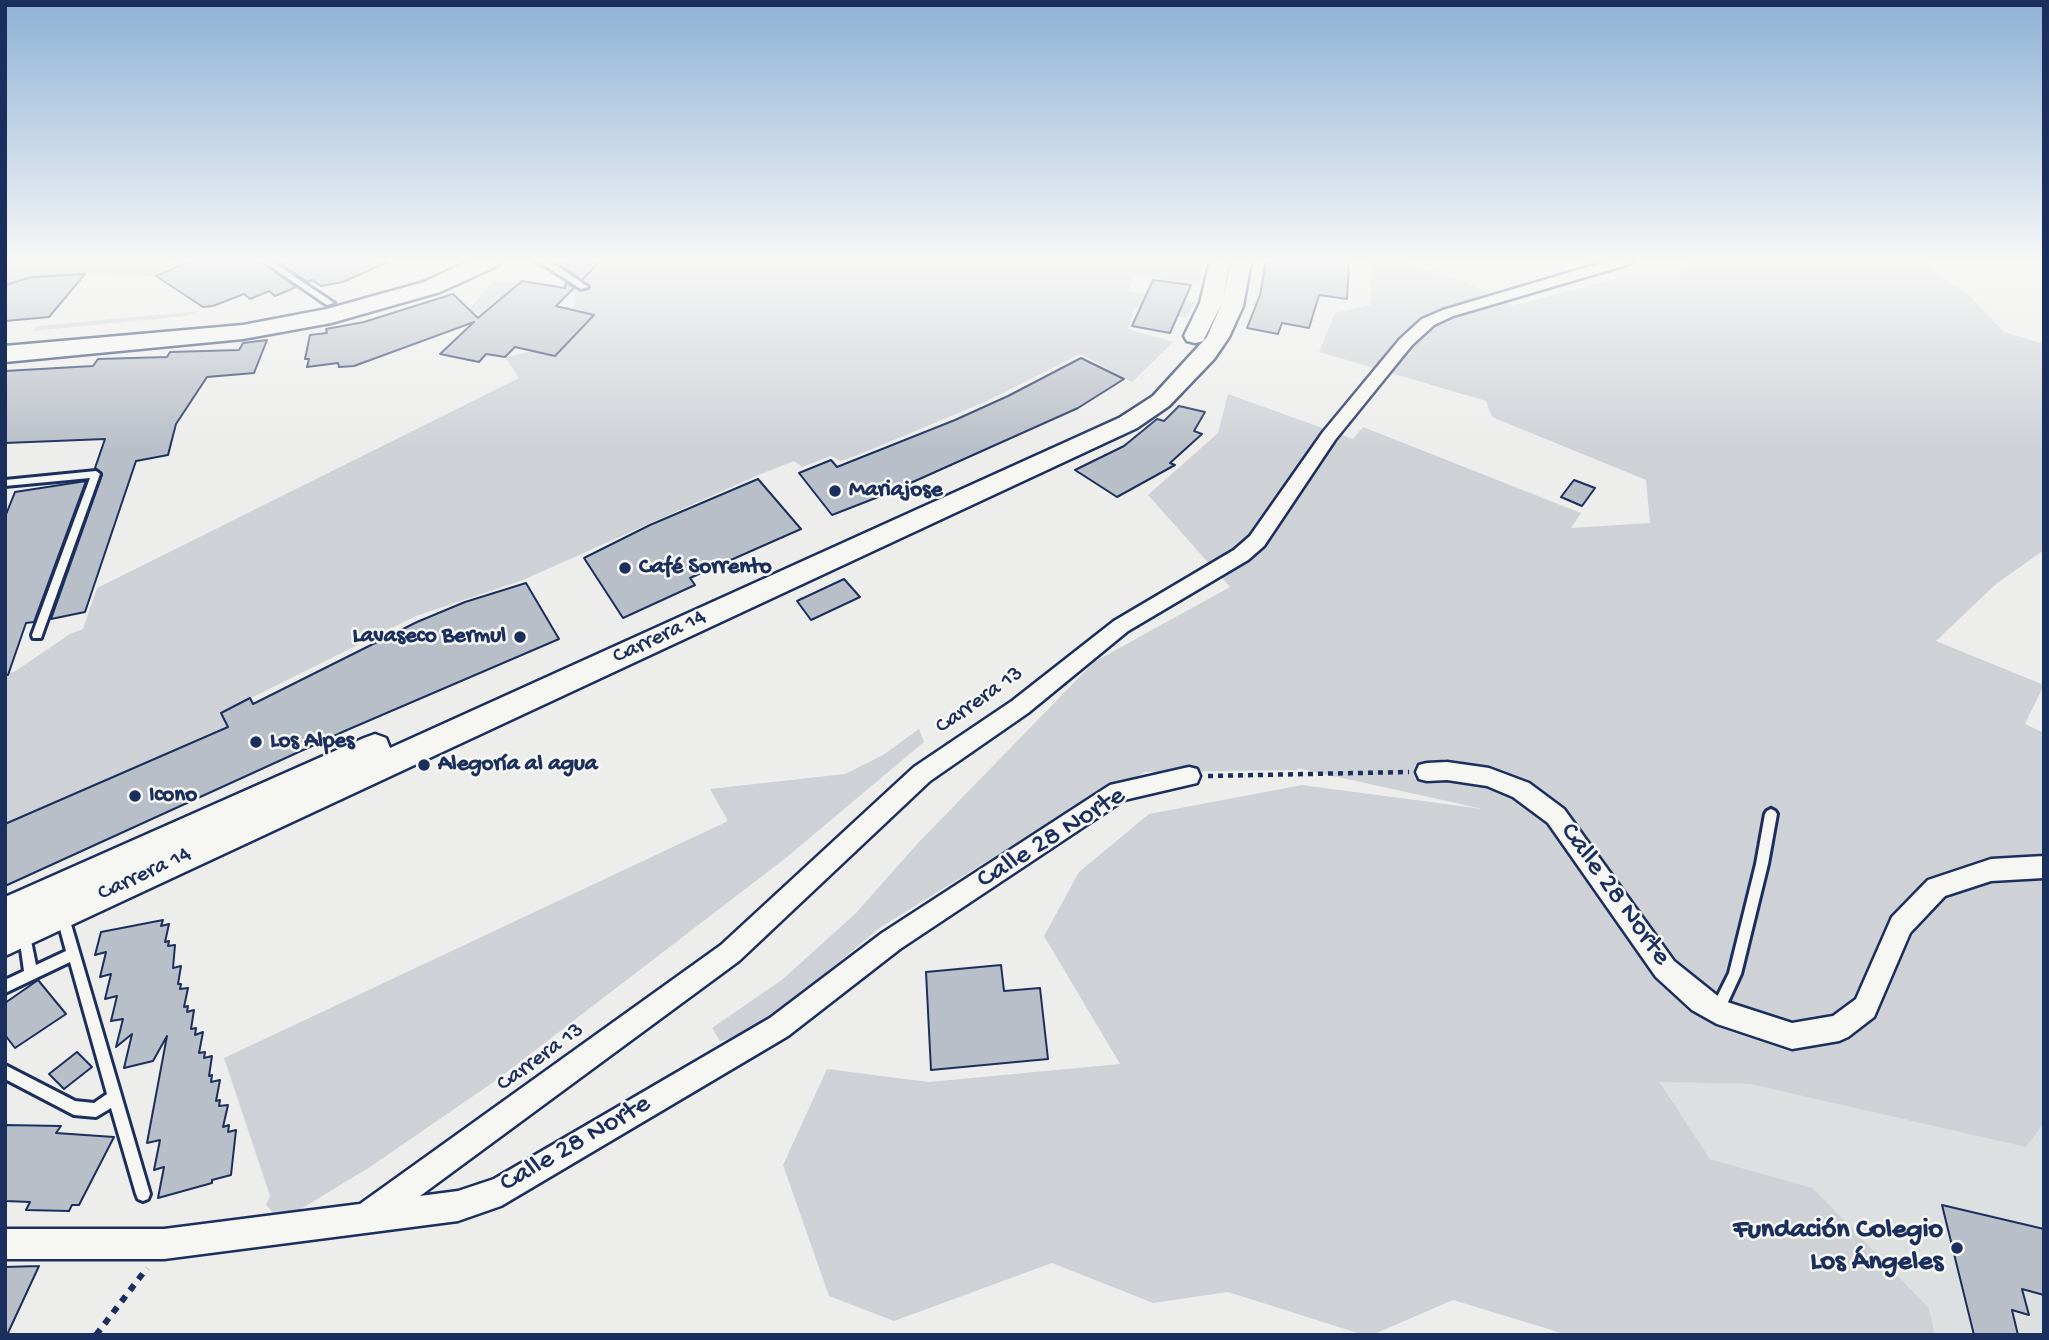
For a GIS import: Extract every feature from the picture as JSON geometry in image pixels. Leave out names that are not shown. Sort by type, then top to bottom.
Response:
[{"type":"main road","points":[[5,340],[187,324]]},
{"type":"main road","points":[[5,355],[294,324]]},
{"type":"main road","name":"Carrera 14","points":[[11,928],[1112,414],[1145,393],[1186,351],[1200,324]]},
{"type":"main road","name":"Carrera 14","points":[[11,928],[62,913],[1128,423],[1161,401],[1206,355],[1224,324]]},
{"type":"street","name":"Carrera 13","points":[[365,1219],[730,953],[922,774],[1020,707],[1121,626],[1241,555],[1257,541],[1329,436],[1406,342],[1426,324]]},
{"type":"street","name":"Calle 28 Norte","points":[[1437,771],[1489,777],[1521,790],[1556,816],[1665,969],[1701,1001],[1717,1011],[1792,1036],[1839,1028],[1864,1008],[1901,925],[1937,888],[1992,870],[2044,867]]},
{"type":"street","name":"Calle 28 Norte","points":[[5,1244],[164,1244],[458,1206],[501,1191],[779,1027],[891,942],[1118,792],[1189,776]]},
{"type":"lane","points":[[5,482],[96,474],[37,635]]},
{"type":"lane","points":[[1717,1011],[1735,974],[1762,864],[1771,814]]},
{"type":"lane","points":[[62,913],[143,1194]]},
{"type":"lane","points":[[11,928],[31,974]]},
{"type":"lane","points":[[5,987],[73,954]]},
{"type":"lane","points":[[5,1072],[74,1108],[96,1110],[114,1097]]},
{"type":"path","points":[[1189,776],[1437,771]]},
{"type":"path","points":[[96,1335],[164,1244]]},
{"type":"shaded area","points":[[64,324],[109,324],[33,331],[37,326]]},
{"type":"shaded area","points":[[239,324],[266,324],[5,350],[5,345]]},
{"type":"shaded area","points":[[585,324],[1130,324],[1128,329],[1173,342],[1132,382],[1080,354],[987,401],[858,455],[840,461],[831,456],[802,467],[794,461],[523,580],[416,616],[221,713],[228,727],[5,824],[5,674],[14,672],[70,634],[83,629],[97,588],[519,378],[505,357],[533,351],[555,355]]},
{"type":"shaded area","points":[[1331,324],[1996,324],[2004,332],[2044,344],[2044,550],[1996,584],[1936,641],[2044,685],[2025,724],[2044,733],[2044,1123],[2026,1147],[1750,1084],[1660,1082],[1710,1159],[1813,1188],[1929,1308],[1935,1335],[1568,1335],[1453,1300],[1372,1335],[1364,1335],[1228,1292],[1153,1303],[1052,1263],[894,1321],[829,1296],[783,1165],[827,1069],[929,1082],[1120,1064],[1044,936],[1079,872],[1149,814],[1302,785],[1483,809],[1297,768],[1298,770],[1145,772],[1036,831],[881,927],[752,1034],[720,1041],[712,1028],[783,979],[856,913],[918,843],[1094,662],[1230,587],[1148,495],[1218,433],[1228,394],[1353,439],[1363,427],[1581,513],[1571,528],[1650,523],[1646,480],[1492,417],[1486,401],[1319,352]]},
{"type":"shaded area","points":[[919,729],[924,742],[787,857],[495,1081],[370,1167],[281,1221],[266,1205],[270,1196],[224,1058],[728,821],[710,789],[845,774],[883,755]]},
{"type":"shaded area","name":"Fundación Colegio Los Ángeles","points":[[1660,1081],[1750,1084],[2026,1146],[2044,1123],[2044,1335],[1935,1335],[1929,1308],[1813,1188],[1710,1159]]},
{"type":"building","points":[[356,324],[470,324],[354,366],[339,367],[338,363],[307,367],[309,359],[305,359],[310,335],[327,333],[326,329]]},
{"type":"building","points":[[472,324],[586,324],[555,356],[515,347],[505,357],[486,354],[479,362],[440,354]]},
{"type":"building","points":[[1133,324],[1174,324],[1170,333],[1132,326]]},
{"type":"building","points":[[1249,324],[1282,324],[1278,334],[1247,328]]},
{"type":"building","points":[[1285,324],[1310,324],[1309,328]]},
{"type":"building","points":[[267,340],[254,373],[207,377],[176,424],[168,455],[136,461],[85,612],[51,619],[102,475],[95,468],[105,439],[5,443],[5,371],[93,366],[98,359],[167,357],[170,352],[239,350],[243,343]]},
{"type":"building","points":[[1081,358],[1124,379],[1078,408],[886,494],[832,515],[799,473],[831,460],[837,467],[955,420]]},
{"type":"building","points":[[1179,406],[1205,412],[1194,431],[1202,434],[1170,463],[1175,465],[1117,497],[1075,470],[1124,446],[1157,419],[1164,421]]},
{"type":"building","points":[[758,479],[801,529],[690,578],[695,585],[623,618],[584,558],[650,525]]},
{"type":"building","points":[[1574,480],[1595,488],[1582,506],[1561,497]]},
{"type":"building","points":[[86,481],[34,622],[26,623],[8,675],[5,675],[5,517],[15,492]]},
{"type":"building","points":[[844,579],[860,597],[811,620],[797,601]]},
{"type":"building","points":[[526,583],[559,639],[347,730],[5,886],[5,824],[228,727],[221,713],[250,698],[253,704],[417,622],[465,602]]},
{"type":"building","points":[[163,920],[161,926],[169,924],[165,942],[169,941],[168,946],[175,945],[173,968],[181,966],[178,984],[181,984],[180,989],[188,988],[184,1007],[188,1006],[187,1012],[194,1010],[191,1029],[196,1028],[195,1035],[203,1032],[199,1053],[205,1052],[204,1058],[212,1056],[209,1076],[212,1075],[211,1082],[220,1080],[216,1101],[220,1100],[219,1106],[228,1105],[223,1127],[229,1125],[228,1132],[236,1130],[231,1175],[158,1198],[164,1167],[154,1170],[160,1140],[147,1143],[167,1036],[153,1061],[124,1068],[132,1034],[116,1047],[123,1019],[111,1021],[117,996],[105,999],[111,974],[100,977],[106,952],[95,955],[101,932]]},
{"type":"building","points":[[1001,965],[1004,991],[1040,988],[1048,1059],[931,1070],[926,972]]},
{"type":"building","points":[[38,980],[66,1014],[15,1048],[5,1035],[5,1003]]},
{"type":"building","points":[[77,1052],[92,1067],[64,1089],[49,1074]]},
{"type":"building","points":[[5,1125],[61,1126],[56,1133],[114,1137],[79,1205],[72,1205],[69,1211],[26,1210],[30,1202],[5,1201]]},
{"type":"building","points":[[1942,1205],[2044,1229],[2044,1295],[2022,1289],[2029,1315],[2012,1310],[2018,1335],[1974,1335]]},
{"type":"building","points":[[39,1266],[7,1335],[5,1335],[5,1267]]},
{"type":"place","name":"Mariajose","points":[[835,491]]},
{"type":"place","name":"Café Sorrento","points":[[625,568]]},
{"type":"place","name":"Lavaseco Bermul","points":[[520,637]]},
{"type":"place","name":"Los Alpes","points":[[256,742]]},
{"type":"place","name":"Alegoría al agua","points":[[424,765]]},
{"type":"place","name":"Icono","points":[[135,796]]},
{"type":"place","name":"Fundación Colegio Los Ángeles","points":[[1957,1248]]}]
